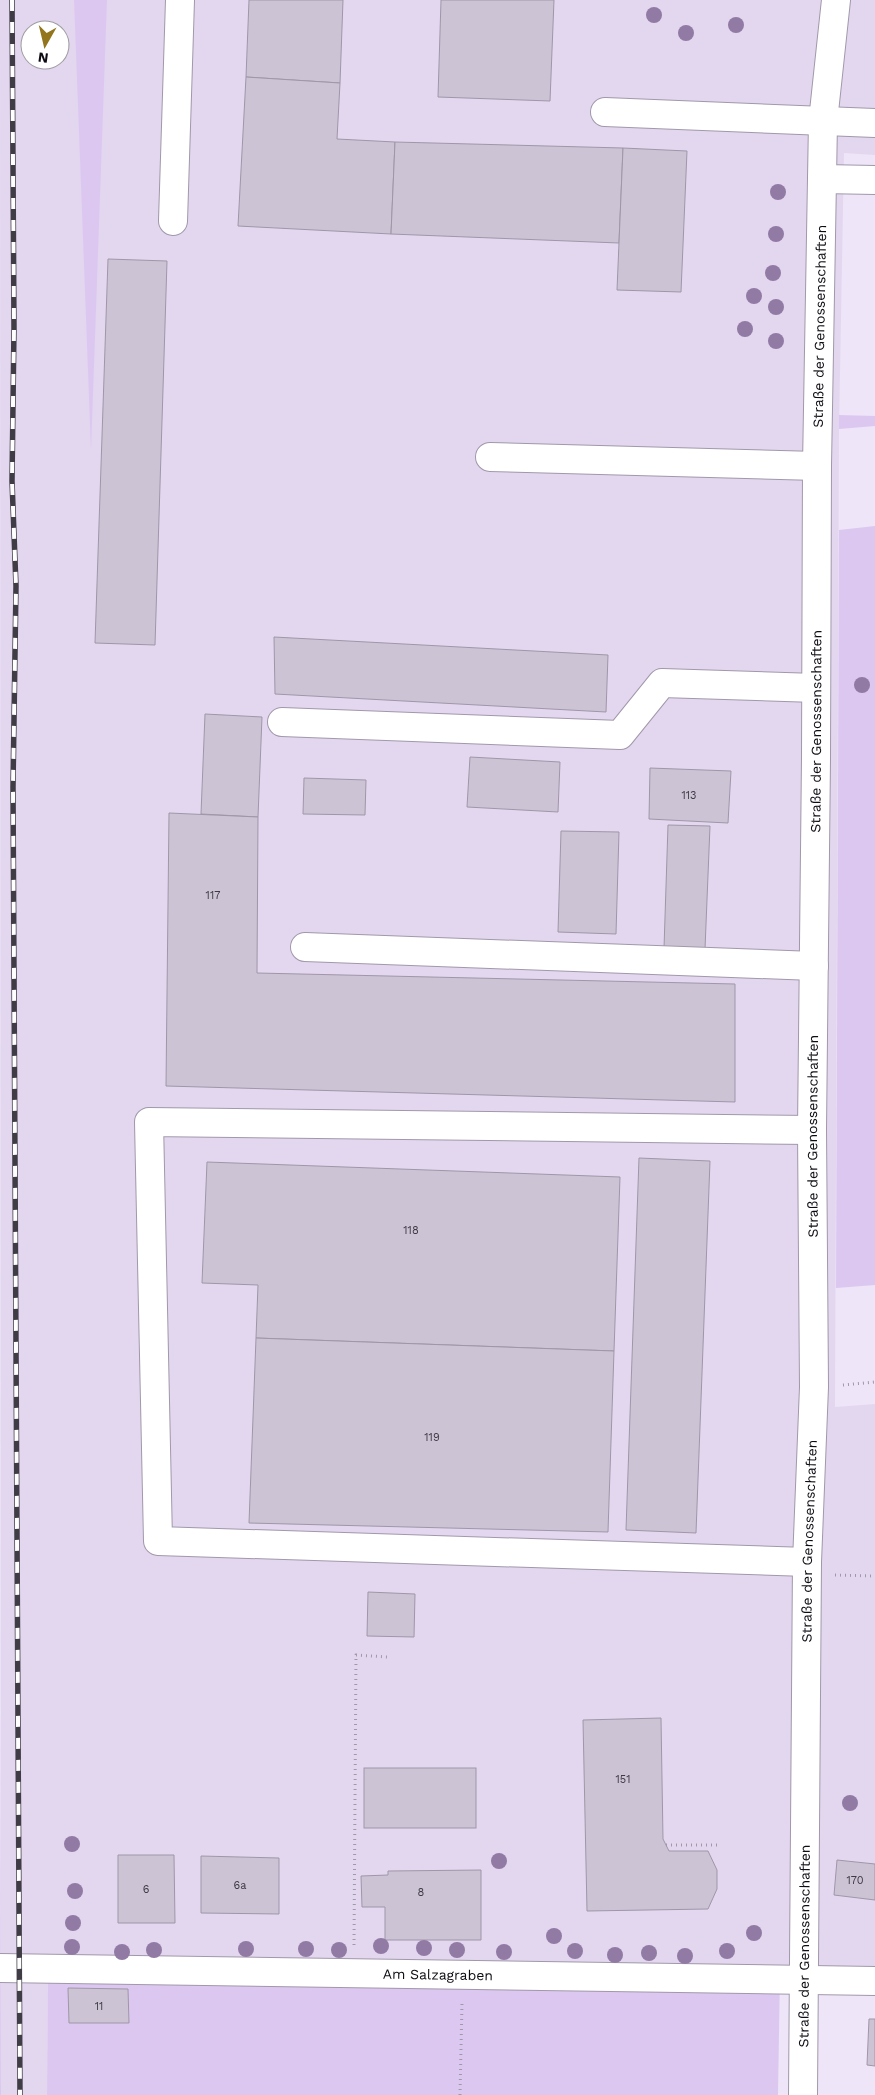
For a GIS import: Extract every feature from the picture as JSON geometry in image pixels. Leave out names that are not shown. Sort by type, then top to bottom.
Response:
[{"type":"street","points":[[173,221],[180,0]]},
{"type":"street","name":"Straße der Genossenschaften","points":[[803,2095],[807,1568],[814,1387],[812,1130],[816,466],[823,121],[836,0]]},
{"type":"street","points":[[605,112],[875,123]]},
{"type":"street","points":[[822,179],[875,180]]},
{"type":"street","points":[[490,456],[816,466]]},
{"type":"street","points":[[282,722],[620,735],[662,683],[816,688]]},
{"type":"street","points":[[305,947],[814,966]]},
{"type":"street","points":[[807,1568],[158,1541],[149,1122],[812,1130]]},
{"type":"street","name":"Am Salzagraben","points":[[0,1968],[784,1978],[805,1981],[875,1981]]},
{"type":"path","points":[[807,1568],[875,1576]]},
{"type":"path","points":[[354,1973],[356,1655],[387,1657]]},
{"type":"path","points":[[666,1845],[720,1845]]},
{"type":"path","points":[[460,2095],[462,1975]]},
{"type":"shaded area","points":[[0,0],[875,0],[875,155],[844,153],[839,429],[835,1407],[875,1404],[875,1973],[48,1964],[47,2095],[1,2095]]},
{"type":"shaded area","points":[[74,0],[107,0],[91,451]]},
{"type":"shaded area","points":[[839,415],[875,416],[875,426],[839,429]]},
{"type":"shaded area","points":[[875,526],[875,1285],[836,1288],[839,530]]},
{"type":"shaded area","points":[[0,1708],[1,2095],[0,2095]]},
{"type":"shaded area","points":[[48,1964],[780,1972],[778,2095],[47,2095]]},
{"type":"building","points":[[249,0],[343,0],[340,83],[246,77]]},
{"type":"building","points":[[441,0],[554,0],[550,101],[438,97]]},
{"type":"building","points":[[246,77],[340,83],[337,139],[395,142],[391,234],[238,226]]},
{"type":"building","points":[[395,142],[623,148],[619,243],[391,234]]},
{"type":"building","points":[[623,148],[687,151],[681,292],[617,290]]},
{"type":"building","points":[[108,259],[167,261],[155,645],[95,643]]},
{"type":"building","points":[[274,637],[608,655],[606,712],[275,694]]},
{"type":"building","points":[[205,714],[262,717],[258,817],[201,814]]},
{"type":"building","points":[[470,757],[560,762],[558,812],[467,807]]},
{"type":"building","points":[[650,768],[731,771],[728,823],[649,819]]},
{"type":"building","points":[[304,778],[366,780],[365,815],[303,814]]},
{"type":"building","points":[[169,813],[258,817],[257,973],[735,984],[735,1102],[166,1086]]},
{"type":"building","points":[[668,825],[710,826],[705,949],[664,948]]},
{"type":"building","points":[[561,831],[619,832],[616,934],[558,932]]},
{"type":"building","points":[[639,1158],[710,1161],[696,1533],[626,1530]]},
{"type":"building","points":[[207,1162],[620,1177],[614,1351],[256,1338],[258,1285],[202,1283]]},
{"type":"building","points":[[256,1338],[614,1351],[608,1532],[249,1523]]},
{"type":"building","points":[[368,1592],[415,1594],[414,1637],[367,1636]]},
{"type":"building","points":[[661,1718],[663,1839],[669,1851],[708,1851],[717,1870],[717,1889],[708,1909],[587,1911],[583,1720]]},
{"type":"building","points":[[364,1768],[476,1768],[476,1828],[364,1828]]},
{"type":"building","points":[[118,1855],[174,1855],[175,1923],[118,1923]]},
{"type":"building","points":[[201,1856],[279,1858],[279,1914],[201,1913]]},
{"type":"building","points":[[837,1860],[875,1864],[875,1900],[834,1895]]},
{"type":"building","points":[[481,1870],[481,1940],[385,1940],[385,1907],[362,1907],[361,1876],[388,1875],[388,1871]]},
{"type":"building","points":[[68,1988],[128,1989],[129,2023],[69,2023]]},
{"type":"building","points":[[869,2019],[875,2019],[875,2066],[867,2065]]},
{"type":"railway","points":[[12,0],[14,328],[12,481],[16,586],[13,787],[20,2095]]}]
